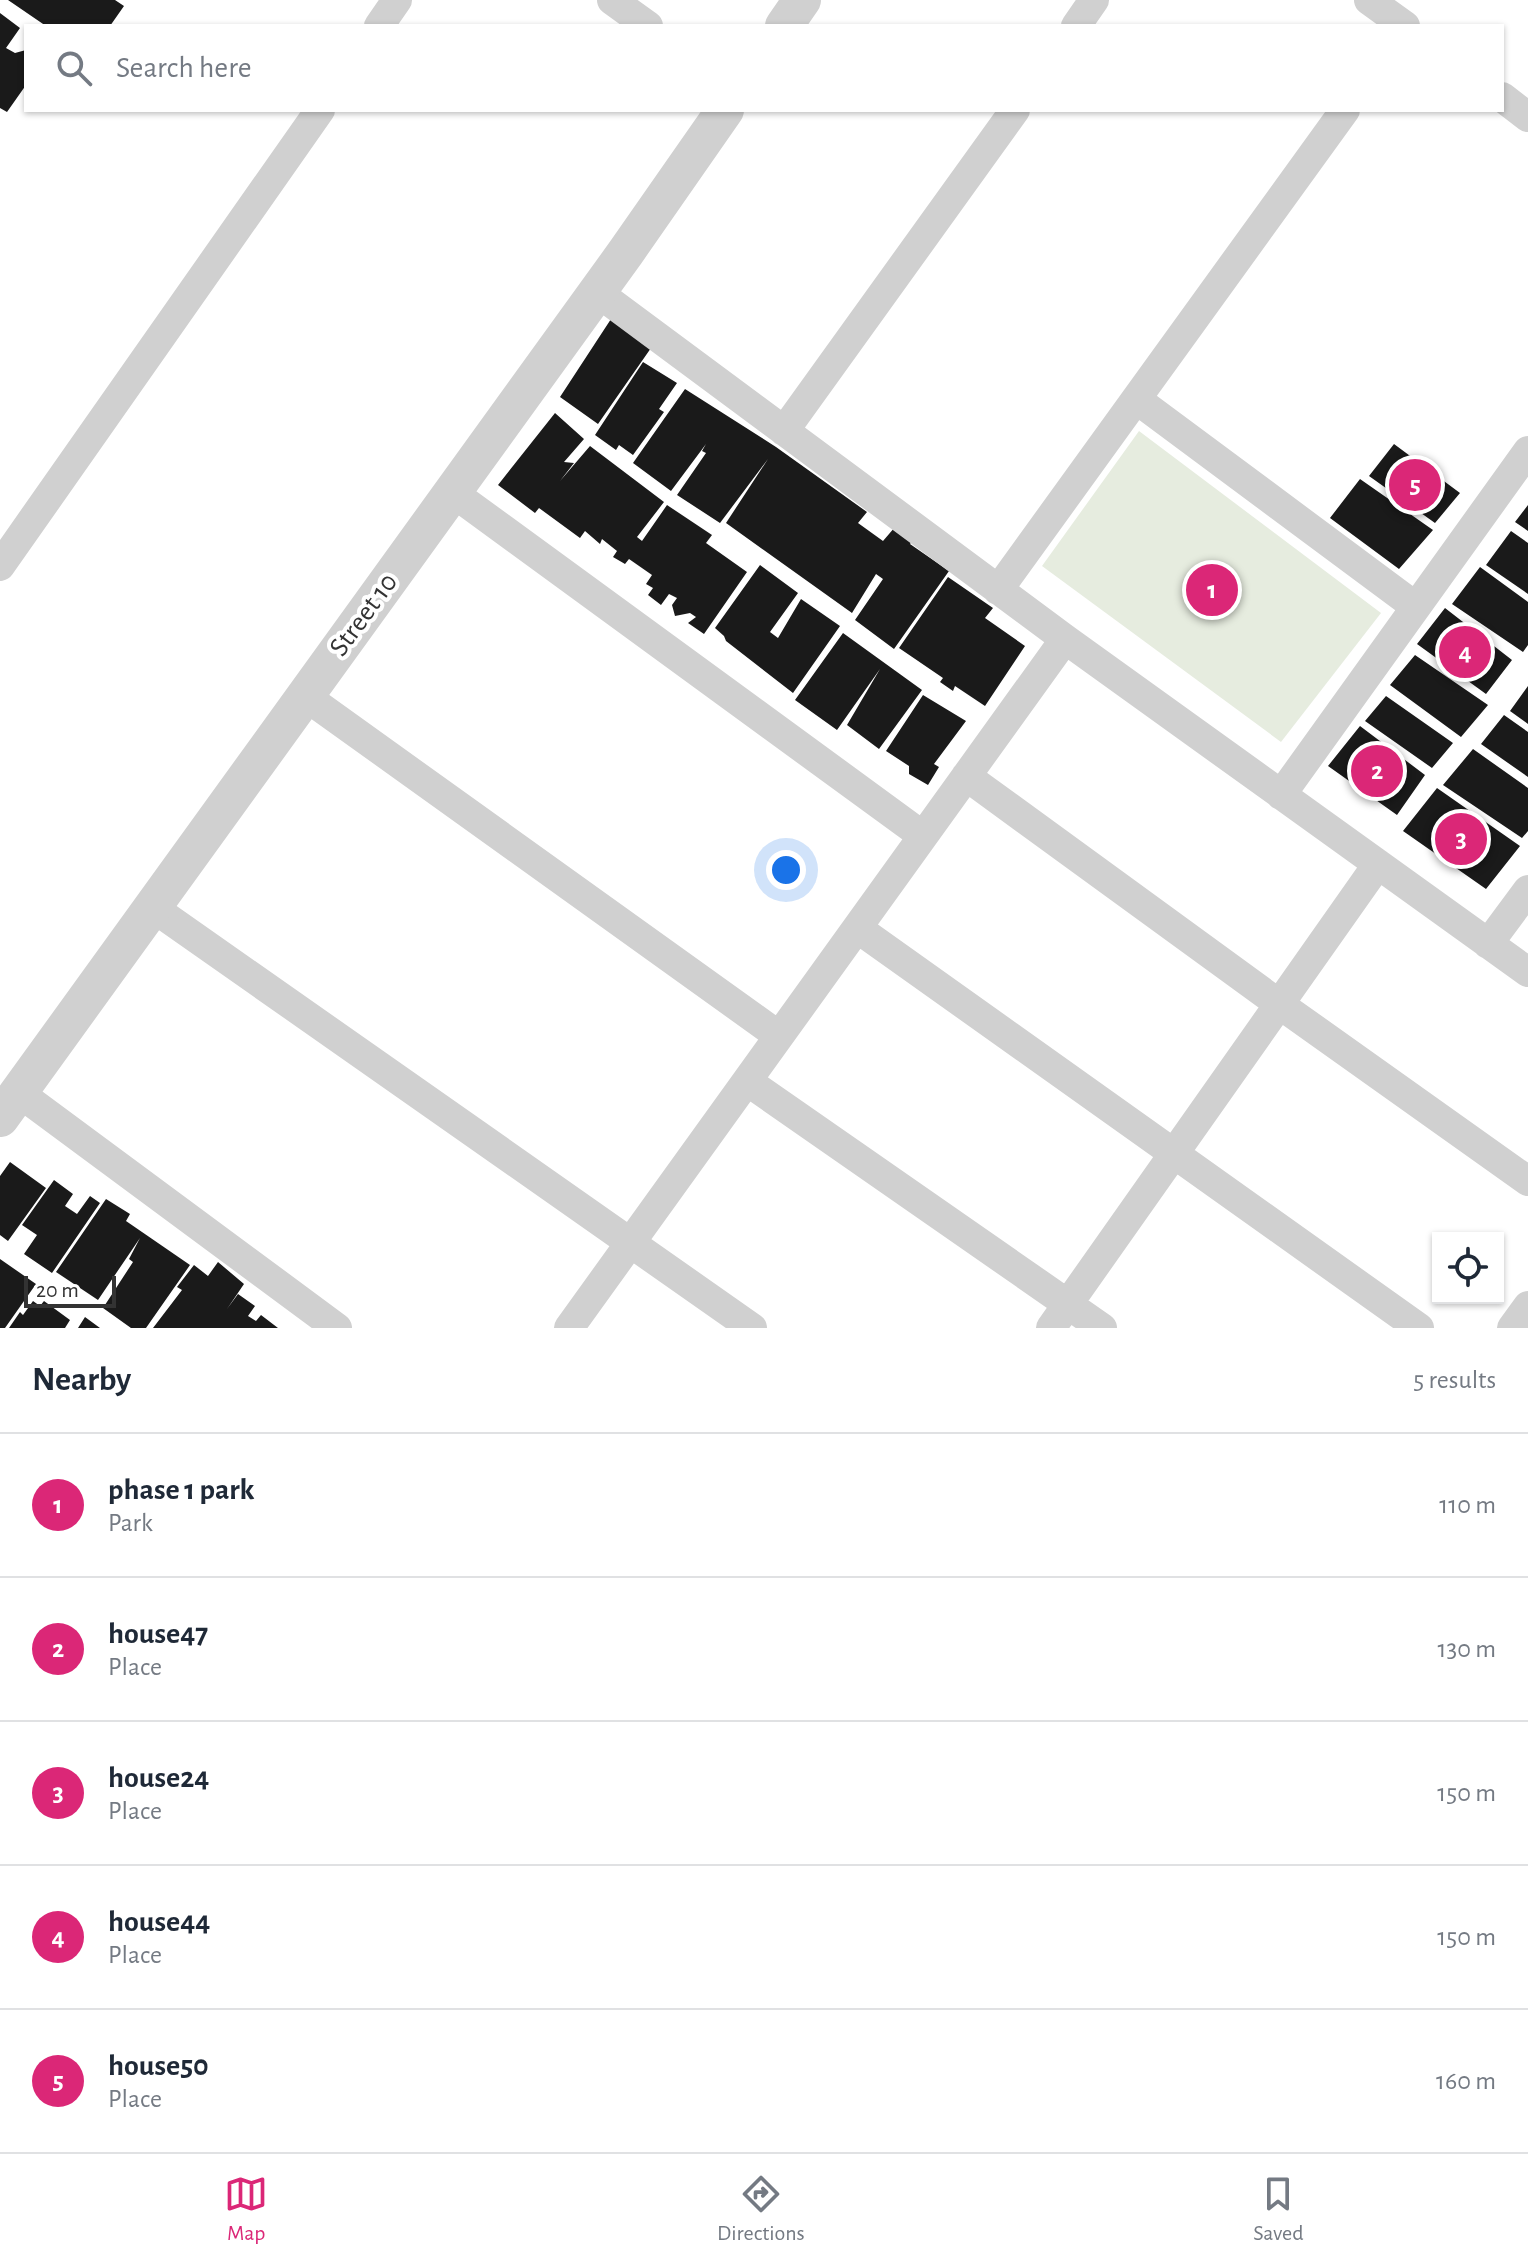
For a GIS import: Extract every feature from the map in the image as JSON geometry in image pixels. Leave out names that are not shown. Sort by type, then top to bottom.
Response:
[{"type":"street","points":[[380,24],[397,0]]},
{"type":"street","points":[[612,0],[645,24]]},
{"type":"street","points":[[785,24],[802,0]]},
{"type":"street","points":[[1077,24],[1094,0]]},
{"type":"street","points":[[1369,0],[1402,24]]},
{"type":"street","points":[[1504,99],[1528,117]]},
{"type":"street","points":[[0,566],[319,112]]},
{"type":"street","name":"Street 10","points":[[9,1105],[724,112]]},
{"type":"street","points":[[784,431],[1014,112]]},
{"type":"street","points":[[998,590],[1344,112]]},
{"type":"street","points":[[597,292],[1065,639],[1528,972]]},
{"type":"street","points":[[1136,399],[1416,607]]},
{"type":"street","points":[[1281,795],[1528,451]]},
{"type":"street","points":[[452,492],[923,836]]},
{"type":"street","points":[[569,1328],[1065,639]]},
{"type":"street","points":[[305,696],[779,1036]]},
{"type":"street","points":[[966,776],[1528,1181]]},
{"type":"street","points":[[1060,1316],[1378,864]]},
{"type":"street","points":[[1488,944],[1528,890]]},
{"type":"street","points":[[152,907],[752,1328]]},
{"type":"street","points":[[857,928],[1419,1328]]},
{"type":"street","points":[[747,1081],[1060,1316],[1102,1328]]},
{"type":"street","points":[[9,1105],[337,1328]]},
{"type":"street","points":[[1512,1328],[1528,1306]]},
{"type":"shaded area","points":[[1139,431],[1381,613],[1281,742],[1042,566]]},
{"type":"building","points":[[8,0],[115,0],[124,6],[111,24],[43,24]]},
{"type":"building","points":[[0,13],[20,28],[6,48],[15,53],[24,51],[24,88],[7,112],[0,108]]},
{"type":"building","points":[[611,319],[651,348],[598,424],[560,397]]},
{"type":"building","points":[[643,362],[677,383],[659,409],[664,412],[633,455],[619,445],[616,450],[595,435]]},
{"type":"building","points":[[685,389],[776,447],[867,512],[858,523],[883,541],[895,527],[913,540],[910,544],[949,571],[894,649],[855,620],[883,579],[876,574],[852,613],[726,523],[768,459],[720,523],[677,495],[706,453],[702,451],[706,444],[671,491],[633,463]]},
{"type":"building","points":[[555,413],[584,439],[564,462],[574,463],[560,481],[590,446],[664,502],[637,537],[642,541],[667,505],[712,535],[706,543],[747,572],[704,634],[688,623],[696,617],[690,613],[675,616],[672,605],[677,598],[669,594],[661,605],[648,595],[653,588],[646,584],[652,575],[629,559],[625,564],[613,557],[617,551],[602,539],[600,544],[585,531],[580,538],[539,508],[535,513],[498,485]]},
{"type":"building","points":[[1394,444],[1460,493],[1435,523],[1369,476]]},
{"type":"building","points":[[1360,479],[1433,530],[1399,569],[1330,518]]},
{"type":"building","points":[[1528,505],[1528,531],[1515,522]]},
{"type":"building","points":[[1511,531],[1528,543],[1528,594],[1486,565]]},
{"type":"building","points":[[760,565],[798,593],[770,632],[778,638],[801,599],[840,626],[793,693],[726,641],[715,628]]},
{"type":"building","points":[[1480,567],[1528,602],[1528,645],[1523,652],[1452,604]]},
{"type":"building","points":[[948,577],[993,608],[985,618],[1025,646],[985,706],[955,686],[953,691],[940,682],[943,678],[899,648]]},
{"type":"building","points":[[1445,608],[1512,660],[1486,694],[1417,644]]},
{"type":"building","points":[[843,633],[922,690],[879,749],[847,725],[880,669],[837,730],[795,700]]},
{"type":"building","points":[[1415,655],[1488,705],[1461,737],[1390,685]]},
{"type":"building","points":[[1528,686],[1528,724],[1510,711]]},
{"type":"building","points":[[923,695],[966,721],[934,764],[939,767],[928,785],[909,774],[909,766],[886,751]]},
{"type":"building","points":[[1386,696],[1453,743],[1432,768],[1365,721]]},
{"type":"building","points":[[1504,715],[1528,732],[1528,777],[1481,744]]},
{"type":"building","points":[[1360,726],[1425,775],[1397,815],[1328,766]]},
{"type":"building","points":[[1473,749],[1528,788],[1528,831],[1522,838],[1443,785]]},
{"type":"building","points":[[1437,788],[1520,846],[1486,889],[1403,831]]},
{"type":"building","points":[[10,1162],[46,1188],[8,1241],[0,1235],[0,1176]]},
{"type":"building","points":[[54,1180],[73,1194],[65,1206],[77,1214],[90,1196],[100,1203],[52,1273],[24,1254],[37,1235],[22,1225]]},
{"type":"building","points":[[106,1199],[130,1214],[126,1221],[190,1265],[146,1328],[131,1328],[103,1308],[133,1262],[129,1259],[140,1238],[98,1300],[56,1272]]},
{"type":"building","points":[[0,1259],[36,1284],[5,1328],[0,1328]]},
{"type":"building","points":[[218,1262],[244,1284],[227,1309],[238,1294],[255,1306],[248,1316],[256,1321],[261,1315],[278,1328],[153,1328],[182,1290],[177,1287],[194,1265],[208,1276]]},
{"type":"building","points":[[33,1301],[40,1306],[44,1301],[70,1320],[65,1328],[9,1328],[20,1312],[23,1315]]},
{"type":"building","points":[[85,1317],[100,1328],[78,1328]]},
{"type":"place","name":"house50","points":[[1415,485]]},
{"type":"place","name":"phase 1 park","points":[[1212,590]]},
{"type":"place","name":"house44","points":[[1465,652]]},
{"type":"place","name":"house47","points":[[1377,771]]},
{"type":"place","name":"house24","points":[[1461,839]]}]
